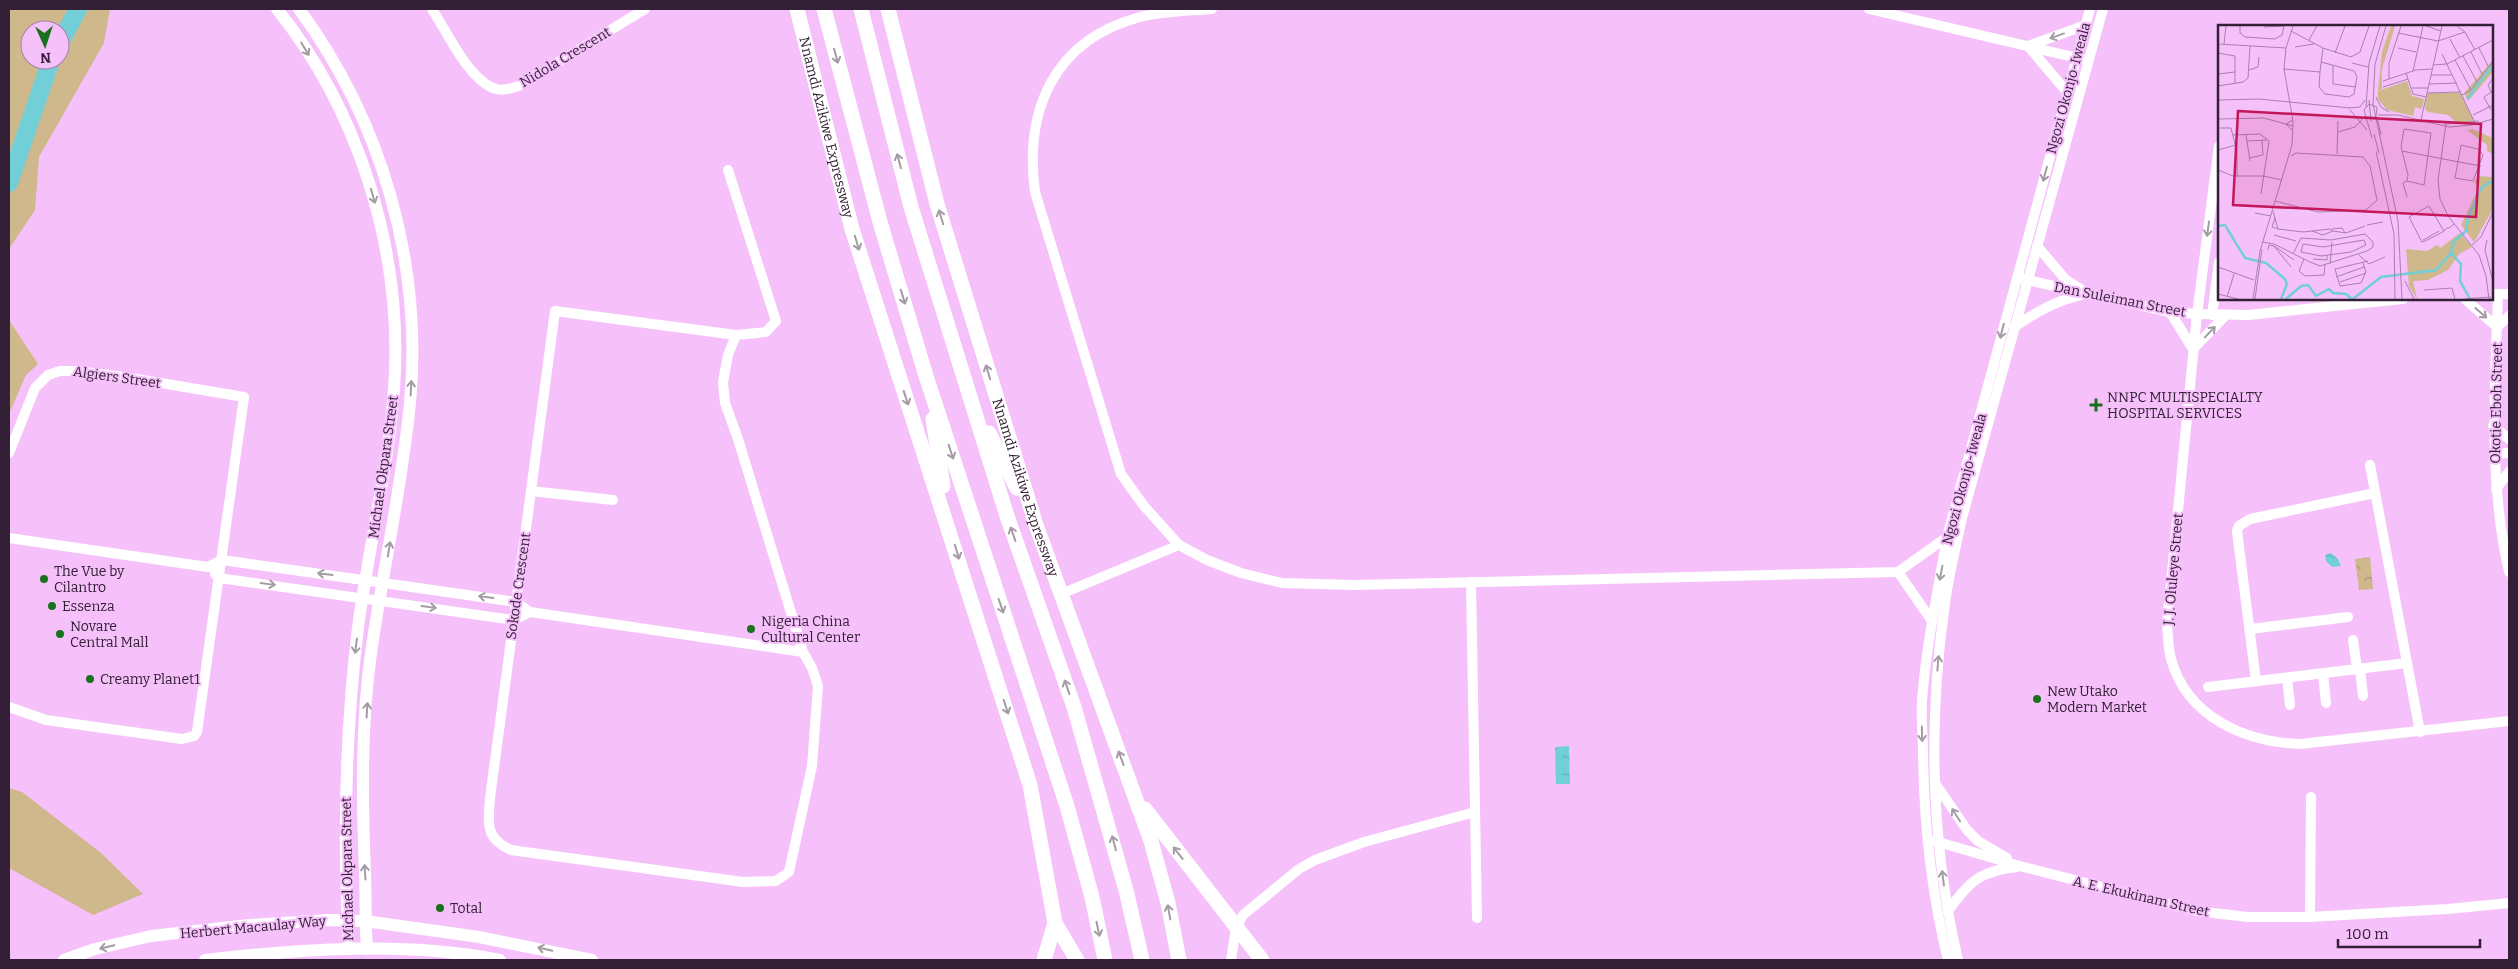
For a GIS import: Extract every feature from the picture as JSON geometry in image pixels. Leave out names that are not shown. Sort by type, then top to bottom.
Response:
[{"type":"highway","name":"Nnamdi Azikiwe Expressway","points":[[797,9],[852,228],[949,526],[1030,785],[1055,923],[1077,960]]},
{"type":"highway","name":"Nnamdi Azikiwe Expressway","points":[[824,9],[880,222],[926,376],[1067,806],[1092,897],[1105,960]]},
{"type":"highway","name":"Nnamdi Azikiwe Expressway","points":[[861,9],[911,207],[1007,516],[1074,707],[1126,890],[1142,960]]},
{"type":"highway","name":"Nnamdi Azikiwe Expressway","points":[[888,9],[936,204],[1036,525],[1130,782],[1162,878],[1179,960]]},
{"type":"highway","points":[[926,376],[949,526]]},
{"type":"highway","points":[[969,396],[1036,525]]},
{"type":"highway","points":[[1130,782],[1153,821],[1262,960]]},
{"type":"highway","points":[[1044,960],[1055,923]]},
{"type":"main road","name":"Michael Okpara Street","points":[[277,9],[301,42],[332,94],[347,125],[377,208],[389,273],[395,372],[383,474],[362,598],[351,695],[346,762],[347,921],[349,949]]},
{"type":"main road","name":"Michael Okpara Street","points":[[299,9],[347,83],[373,140],[392,198],[406,270],[412,332],[410,401],[401,475],[371,655],[363,797],[367,949]]},
{"type":"main road","name":"Herbert Macaulay Way","points":[[64,960],[150,936],[249,925],[347,921],[365,921],[519,944],[592,960]]},
{"type":"main road","name":"Herbert Macaulay Way","points":[[205,960],[349,949],[446,953],[500,960]]},
{"type":"street","name":"Nidola Crescent","points":[[432,9],[473,74],[494,89],[505,90],[519,86],[644,9]]},
{"type":"street","points":[[1212,9],[1154,14],[1122,22],[1097,34],[1067,59],[1048,85],[1036,122],[1032,165],[1035,192],[1102,419],[1121,474],[1144,506],[1179,545],[1206,560],[1241,573],[1282,583],[1354,585],[1898,572],[1947,537]]},
{"type":"street","points":[[1869,9],[2088,61]]},
{"type":"street","name":"Ngozi Okonjo-Iweala","points":[[1948,960],[1932,889],[1926,839],[1922,702],[1932,621],[1947,537],[2090,9]]},
{"type":"street","name":"Ngozi Okonjo-Iweala","points":[[1958,960],[1948,912],[1939,842],[1935,782],[1936,684],[1945,602],[1962,518],[2103,9]]},
{"type":"street","points":[[2028,46],[2086,25]]},
{"type":"street","points":[[2028,46],[2068,92]]},
{"type":"street","name":"J. J. Oluleye Street","points":[[2218,153],[2196,314],[2167,624],[2171,658],[2179,679],[2191,696],[2210,715],[2237,732],[2278,743],[2300,744],[2509,721]]},
{"type":"street","points":[[9,538],[208,567],[222,560],[366,579],[516,602],[530,612],[803,652],[738,438],[725,403],[723,382],[728,355],[736,335],[766,332],[776,321],[728,170]]},
{"type":"street","points":[[2037,246],[2066,280],[2087,293]]},
{"type":"street","points":[[2212,314],[2218,269]]},
{"type":"street","name":"Dan Suleiman Street","points":[[2016,277],[2170,312],[2196,314],[2226,315],[2392,300]]},
{"type":"street","points":[[2014,327],[2044,307],[2062,299],[2087,293]]},
{"type":"street","points":[[2495,294],[2509,294]]},
{"type":"street","name":"Okotie Eboh Street","points":[[2495,294],[2497,326],[2493,426],[2494,454],[2503,544],[2509,572]]},
{"type":"street","points":[[2466,300],[2497,326],[2509,316]]},
{"type":"street","name":"Sokode Crescent","points":[[736,335],[555,311],[497,736],[488,819],[491,833],[497,843],[511,850],[744,882],[776,880],[789,872],[812,766],[818,686],[812,668],[803,652]]},
{"type":"street","points":[[2170,312],[2193,349],[2226,315]]},
{"type":"street","name":"Algiers Street","points":[[9,453],[35,388],[48,375],[60,371],[78,371],[131,378],[244,396],[222,560]]},
{"type":"street","points":[[2493,426],[2509,440]]},
{"type":"street","points":[[2494,454],[2509,453]]},
{"type":"street","points":[[2370,465],[2420,732]]},
{"type":"street","points":[[2496,488],[2509,472]]},
{"type":"street","points":[[531,490],[613,500]]},
{"type":"street","points":[[2256,681],[2237,531],[2239,526],[2250,519],[2375,494]]},
{"type":"street","points":[[1062,594],[1179,545]]},
{"type":"street","points":[[9,707],[29,716],[62,723],[182,739],[194,736],[200,726],[222,560]]},
{"type":"street","points":[[208,567],[219,578],[514,620],[530,612]]},
{"type":"street","points":[[1898,572],[1932,621]]},
{"type":"street","points":[[1471,582],[1477,918]]},
{"type":"street","points":[[2250,629],[2348,617]]},
{"type":"street","points":[[2354,640],[2363,696]]},
{"type":"street","points":[[2208,687],[2407,663]]},
{"type":"street","points":[[2323,673],[2326,703]]},
{"type":"street","points":[[2286,678],[2290,705]]},
{"type":"street","points":[[1935,782],[1957,817],[1978,841],[2020,866]]},
{"type":"street","points":[[2310,917],[2311,797]]},
{"type":"street","points":[[1231,960],[1236,928],[1251,907],[1315,860],[1364,842],[1475,812]]},
{"type":"street","name":"A. E. Ekukinam Street","points":[[1926,839],[2020,866],[2196,912],[2248,917],[2310,917],[2448,910],[2509,903]]},
{"type":"street","points":[[1948,912],[1966,887],[1982,874],[1993,870],[2020,866]]},
{"type":"green space","points":[[9,9],[110,9],[104,43],[39,157],[35,210],[9,249]]},
{"type":"green space","points":[[9,320],[38,364],[26,375],[9,414]]},
{"type":"green space","points":[[2370,557],[2373,589],[2359,590],[2355,559]]},
{"type":"green space","points":[[9,788],[22,792],[101,853],[143,894],[93,915],[9,868]]},
{"type":"water","points":[[2331,553],[2338,559],[2341,566],[2332,567],[2326,561],[2325,555]]},
{"type":"water","points":[[1569,746],[1570,784],[1556,784],[1555,747]]},
{"type":"waterway","points":[[70,24],[78,9]]},
{"type":"waterway","points":[[9,183],[48,70]]},
{"type":"place","name":"NNPC MULTISPECIALTY HOSPITAL SERVICES","points":[[2096,405]]},
{"type":"place","name":"The Vue by Cilantro","points":[[44,579]]},
{"type":"place","name":"Essenza","points":[[52,606]]},
{"type":"place","name":"Nigeria China Cultural Center","points":[[751,629]]},
{"type":"place","name":"Novare Central Mall","points":[[60,634]]},
{"type":"place","name":"Creamy Planet1","points":[[90,679]]},
{"type":"place","name":"New Utako Modern Market","points":[[2037,699]]},
{"type":"place","name":"Total","points":[[440,908]]}]
